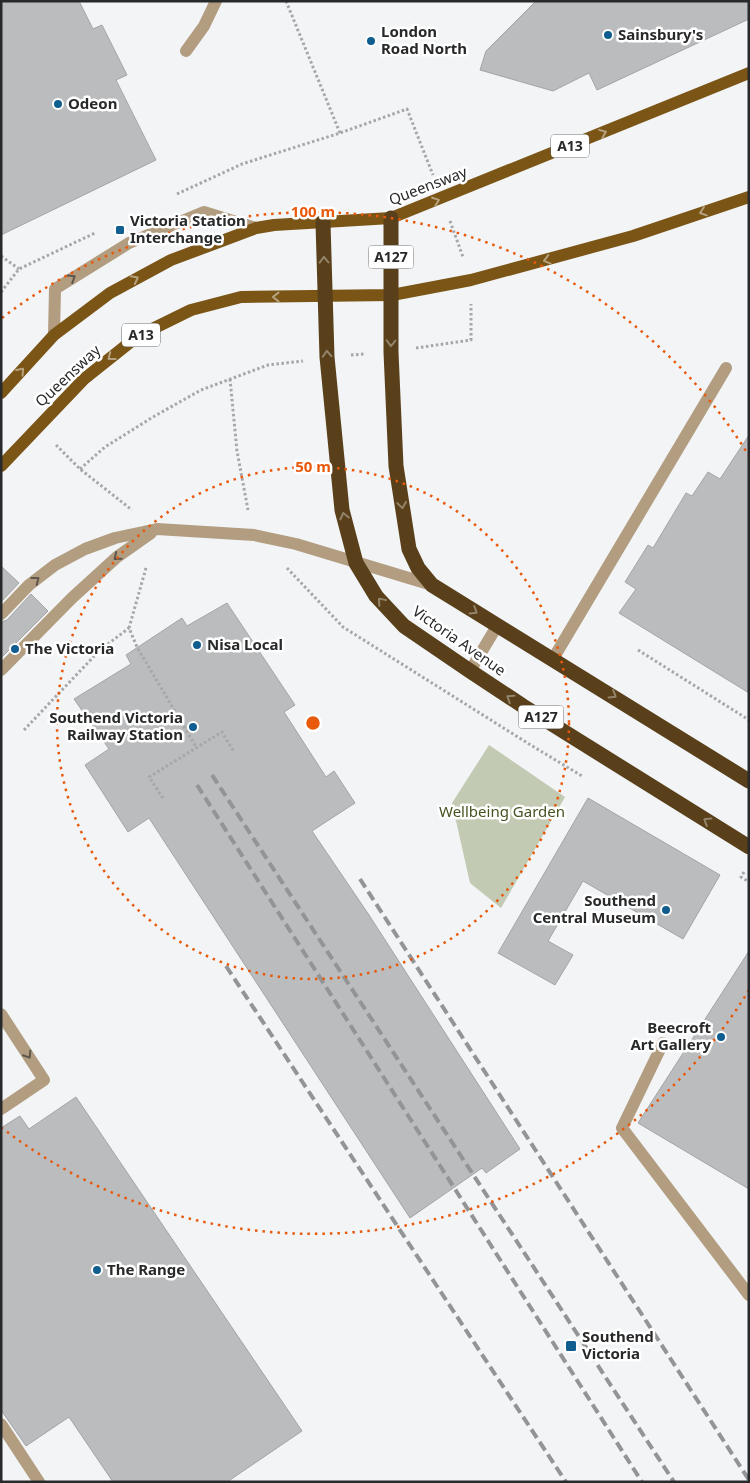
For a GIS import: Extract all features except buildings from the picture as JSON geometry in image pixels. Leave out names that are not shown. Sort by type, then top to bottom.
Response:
[{"type":"highway","name":"Victoria Avenue","points":[[391,218],[391,352],[396,466],[409,549],[418,568],[432,585],[749,781]]},
{"type":"highway","name":"Victoria Avenue","points":[[323,223],[327,356],[342,510],[356,563],[376,596],[404,626],[470,671],[749,847]]},
{"type":"main road","name":"Queensway","points":[[1,393],[54,335],[110,293],[171,260],[256,228],[391,218],[749,73]]},
{"type":"main road","name":"Queensway","points":[[1,466],[84,379],[138,336],[191,310],[240,297],[392,295],[471,280],[632,236],[749,197]]},
{"type":"lane","points":[[186,52],[204,26],[216,1]]},
{"type":"lane","points":[[54,335],[55,289],[129,243],[204,212],[256,228]]},
{"type":"lane","points":[[553,659],[726,368]]},
{"type":"lane","points":[[1,614],[29,585],[55,565],[85,549],[115,538],[157,529],[254,535],[296,544],[432,585]]},
{"type":"lane","points":[[1,670],[72,598],[117,557],[157,529]]},
{"type":"lane","points":[[470,671],[497,626]]},
{"type":"lane","points":[[1,1014],[44,1080],[1,1109]]},
{"type":"lane","points":[[663,1043],[622,1128],[749,1295]]},
{"type":"lane","points":[[1,1424],[39,1482]]},
{"type":"path","points":[[286,1],[340,133],[407,109]]},
{"type":"path","points":[[1,256],[19,269]]},
{"type":"path","points":[[80,469],[105,447],[201,390],[268,365],[307,360]]},
{"type":"path","points":[[230,380],[237,451],[254,535]]},
{"type":"path","points":[[24,730],[100,650],[129,628],[157,529],[80,469],[56,445]]},
{"type":"path","points":[[286,567],[343,627],[454,696]]},
{"type":"path","points":[[129,628],[137,647],[196,747]]},
{"type":"path","points":[[638,650],[749,720]]},
{"type":"path","points":[[163,798],[149,777],[222,732],[234,752]]},
{"type":"green space","name":"Wellbeing Garden","points":[[489,745],[565,797],[501,908],[470,883],[452,803]]},
{"type":"railway","points":[[212,775],[674,1482]]},
{"type":"railway","points":[[197,785],[642,1482]]},
{"type":"railway","points":[[360,879],[749,1480]]},
{"type":"railway","points":[[226,966],[566,1482]]},
{"type":"place","name":"Sainsbury's","points":[[608,35]]},
{"type":"place","name":"London Road North","points":[[371,41]]},
{"type":"place","name":"Odeon","points":[[58,104]]},
{"type":"place","name":"Victoria Station Interchange","points":[[120,230]]},
{"type":"place","name":"Nisa Local","points":[[197,645]]},
{"type":"place","name":"The Victoria","points":[[15,649]]},
{"type":"place","name":"Southend Victoria Railway Station","points":[[193,727]]},
{"type":"place","name":"Southend Central Museum","points":[[666,910]]},
{"type":"place","name":"Beecroft Art Gallery","points":[[721,1037]]},
{"type":"place","name":"The Range","points":[[97,1270]]},
{"type":"place","name":"Southend Victoria","points":[[571,1346]]}]
